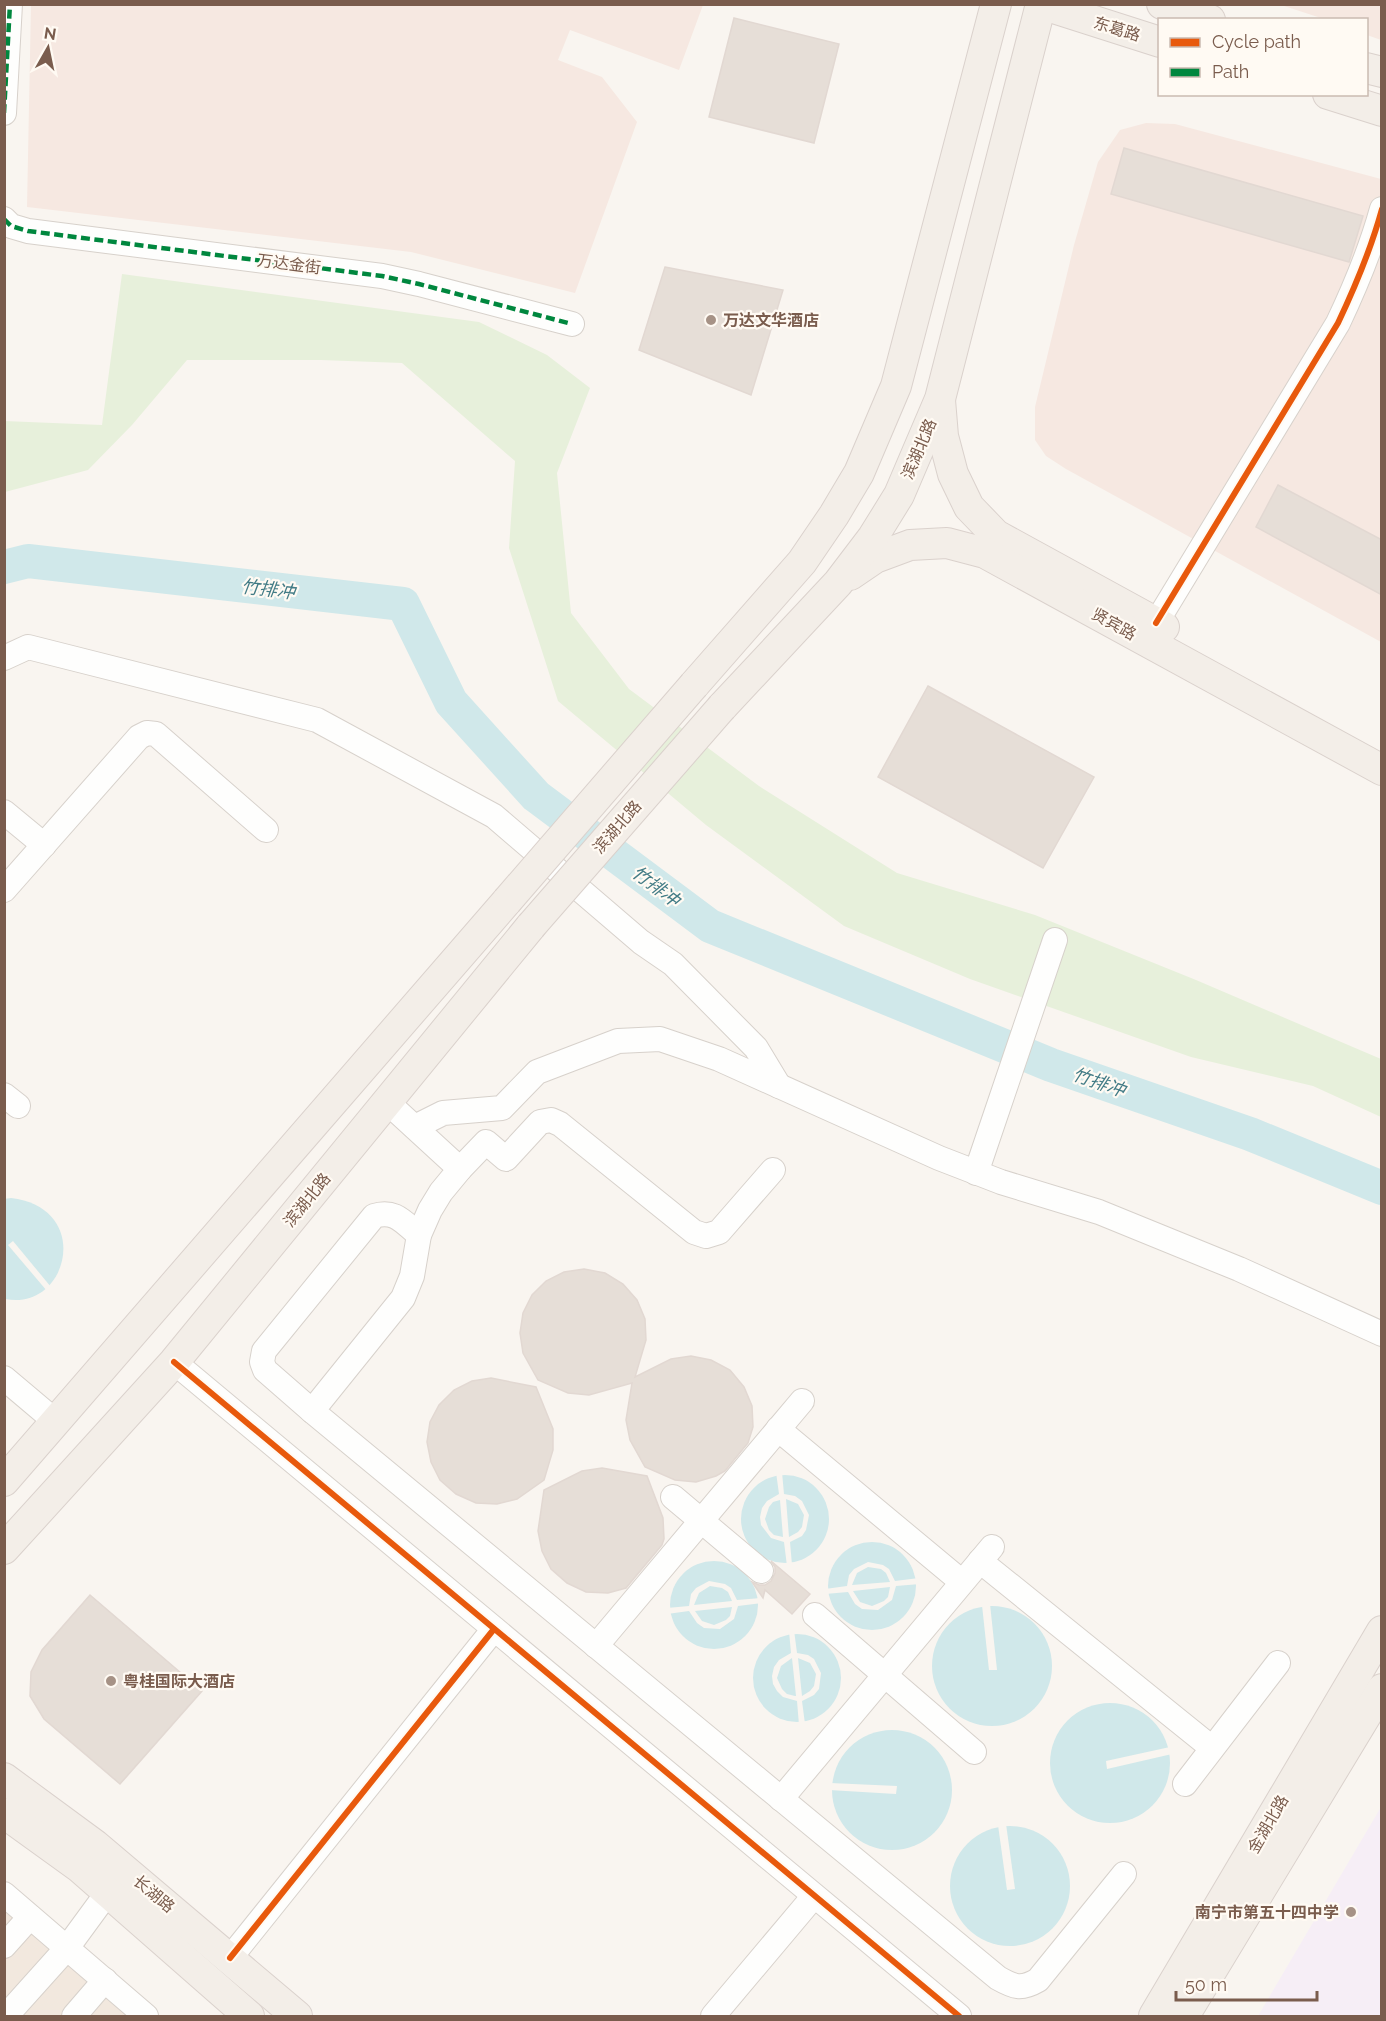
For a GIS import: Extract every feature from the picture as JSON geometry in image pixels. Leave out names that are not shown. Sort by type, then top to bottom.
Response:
[{"type":"main road","name":"滨湖北路","points":[[4,1481],[802,562],[834,515],[859,473],[896,386],[996,4]]},
{"type":"main road","points":[[1162,4],[1204,18]]},
{"type":"main road","name":"滨湖北路","points":[[4,1549],[174,1362],[531,926],[722,706],[838,583],[873,537],[899,495],[940,399],[1041,5]]},
{"type":"main road","name":"东葛路","points":[[1041,5],[1158,41]]},
{"type":"main road","points":[[1334,96],[1382,111]]},
{"type":"main road","name":"贤宾路","points":[[940,399],[943,436],[953,474],[969,507],[996,535],[1382,748]]},
{"type":"main road","name":"贤宾路","points":[[838,583],[875,558],[910,545],[947,543],[985,553],[1382,770]]},
{"type":"main road","name":"金湖北路","points":[[1154,2016],[1382,1631]]},
{"type":"main road","name":"金湖北路","points":[[1184,2016],[1382,1689]]},
{"type":"main road","name":"长湖路","points":[[4,1778],[95,1845],[297,2016]]},
{"type":"main road","name":"长湖路","points":[[4,1813],[108,1892],[249,2016]]},
{"type":"street","points":[[4,113],[10,4]]},
{"type":"street","points":[[1156,623],[1338,322],[1374,239],[1382,209]]},
{"type":"street","name":"万达金街","points":[[4,219],[11,226],[28,231],[382,276],[572,324]]},
{"type":"street","points":[[4,658],[28,647],[317,720],[494,816],[641,942],[673,964],[756,1048],[779,1086]]},
{"type":"street","points":[[4,890],[139,737],[147,733],[156,734],[266,830]]},
{"type":"street","points":[[4,812],[44,845]]},
{"type":"street","points":[[976,1173],[1055,940]]},
{"type":"street","points":[[415,1127],[443,1113],[502,1108],[537,1072],[618,1041],[660,1039],[718,1059],[976,1173],[1099,1212],[1239,1269],[1382,1334]]},
{"type":"street","points":[[387,1102],[460,1169]]},
{"type":"street","points":[[312,1411],[403,1298],[412,1276],[419,1235],[441,1192],[486,1142],[506,1159],[540,1122],[551,1120],[560,1124],[694,1232],[706,1236],[718,1232],[773,1170]]},
{"type":"street","points":[[419,1235],[393,1214],[384,1213],[374,1216],[264,1351],[262,1362],[266,1370],[312,1411],[998,1978],[1013,1986],[1028,1986],[1038,1980],[1124,1874]]},
{"type":"street","points":[[174,1362],[958,2016]]},
{"type":"street","points":[[4,1378],[55,1421]]},
{"type":"street","points":[[596,1646],[802,1401]]},
{"type":"street","points":[[778,1429],[962,1582]]},
{"type":"street","points":[[673,1497],[761,1571]]},
{"type":"street","points":[[781,1799],[986,1554],[1212,1748]]},
{"type":"street","points":[[815,1615],[974,1752]]},
{"type":"street","points":[[230,1958],[494,1629]]},
{"type":"street","points":[[1185,1784],[1278,1663]]},
{"type":"street","points":[[6,2016],[67,1948],[108,1892]]},
{"type":"street","points":[[4,1894],[143,2015]]},
{"type":"street","points":[[714,2016],[814,1896]]},
{"type":"street","points":[[4,1946],[30,1917]]},
{"type":"street","points":[[74,2016],[105,1980]]},
{"type":"shaded area","points":[[31,4],[703,5],[679,70],[570,30],[558,60],[602,77],[637,122],[575,293],[411,252],[27,207]]},
{"type":"shaded area","points":[[1281,5],[1381,5],[1381,40],[1368,35],[1368,18],[1321,18]]},
{"type":"shaded area","points":[[1146,123],[1175,124],[1381,179],[1381,642],[1066,469],[1046,456],[1035,440],[1035,407],[1074,245],[1098,162],[1120,130]]},
{"type":"shaded area","name":"南宁市第五十四中学","points":[[1381,1807],[1381,2016],[1258,2016]]},
{"type":"shaded area","points":[[5,1885],[157,2016],[5,2016]]},
{"type":"green space","points":[[122,274],[479,322],[547,355],[590,388],[557,473],[571,613],[629,689],[759,786],[897,873],[1035,915],[1196,980],[1381,1059],[1381,1117],[1313,1086],[1191,1057],[970,979],[844,926],[706,825],[558,701],[509,548],[515,461],[402,363],[321,360],[187,360],[132,425],[88,470],[5,492],[4,421],[102,425]]},
{"type":"water","points":[[11,1198],[37,1206],[54,1220],[62,1238],[63,1257],[56,1275],[44,1290],[27,1299],[5,1299],[4,1199]]},
{"type":"water","points":[[776,1475],[794,1475],[810,1482],[822,1494],[829,1510],[829,1528],[822,1544],[810,1556],[794,1563],[776,1563],[760,1556],[748,1544],[741,1528],[741,1510],[748,1494],[760,1482]]},
{"type":"water","points":[[863,1542],[881,1542],[897,1549],[909,1561],[916,1577],[916,1595],[909,1611],[897,1623],[881,1630],[863,1630],[847,1623],[835,1611],[828,1595],[828,1577],[835,1561],[847,1549]]},
{"type":"water","points":[[705,1561],[723,1561],[739,1568],[751,1580],[758,1596],[758,1614],[751,1630],[739,1642],[723,1649],[705,1649],[689,1642],[677,1630],[670,1614],[670,1596],[677,1580],[689,1568]]},
{"type":"water","points":[[992,1606],[1015,1611],[1034,1624],[1047,1643],[1052,1666],[1047,1689],[1034,1708],[1015,1721],[992,1726],[969,1721],[950,1708],[937,1689],[932,1666],[937,1643],[950,1624],[969,1611]]},
{"type":"water","points":[[788,1634],[806,1634],[822,1641],[834,1653],[841,1669],[841,1687],[834,1703],[822,1715],[806,1722],[788,1722],[772,1715],[760,1703],[753,1687],[753,1669],[760,1653],[772,1641]]},
{"type":"water","points":[[1110,1703],[1133,1708],[1152,1721],[1165,1740],[1170,1763],[1165,1786],[1152,1805],[1133,1818],[1110,1823],[1087,1818],[1068,1805],[1055,1786],[1050,1763],[1055,1740],[1068,1721],[1087,1708]]},
{"type":"water","points":[[892,1730],[915,1735],[934,1748],[947,1767],[952,1790],[947,1813],[934,1832],[915,1845],[892,1850],[869,1845],[850,1832],[837,1813],[832,1790],[837,1767],[850,1748],[869,1735]]},
{"type":"water","points":[[1010,1826],[1033,1831],[1052,1844],[1065,1863],[1070,1886],[1065,1909],[1052,1928],[1033,1941],[1010,1946],[987,1941],[968,1928],[955,1909],[950,1886],[955,1863],[968,1844],[987,1831]]},
{"type":"pier","points":[[13,1241],[51,1287],[47,1291],[8,1245]]},
{"type":"pier","points":[[776,1472],[782,1472],[784,1494],[795,1496],[802,1501],[809,1515],[806,1530],[802,1536],[790,1542],[792,1565],[787,1566],[784,1542],[771,1538],[761,1525],[760,1517],[767,1501],[779,1494]],"holes":[[[786,1499],[798,1504],[804,1515],[802,1527],[789,1537]],[[780,1500],[783,1537],[774,1535],[769,1530],[765,1519],[769,1507],[773,1502]]]},
{"type":"pier","points":[[868,1562],[883,1565],[889,1569],[895,1581],[919,1578],[920,1584],[896,1586],[892,1600],[878,1610],[862,1609],[855,1604],[848,1592],[825,1594],[825,1589],[847,1586],[849,1575],[854,1569]],"holes":[[[868,1567],[881,1569],[886,1573],[890,1582],[852,1585],[857,1573]],[[890,1587],[888,1597],[872,1606],[860,1602],[853,1591]]]},
{"type":"pier","points":[[709,1581],[725,1584],[731,1588],[737,1600],[761,1598],[762,1603],[738,1606],[734,1619],[720,1629],[704,1628],[697,1623],[689,1611],[667,1614],[667,1608],[689,1606],[691,1594],[696,1588]],"holes":[[[710,1586],[722,1588],[728,1592],[732,1601],[694,1605],[699,1593]],[[732,1607],[730,1616],[714,1625],[702,1621],[695,1611]]]},
{"type":"pier","points":[[990,1604],[997,1670],[989,1670],[982,1605]]},
{"type":"pier","points":[[794,1630],[797,1653],[814,1659],[821,1673],[819,1689],[814,1695],[802,1701],[805,1724],[799,1725],[797,1701],[783,1697],[777,1691],[772,1676],[779,1660],[791,1653],[789,1631]],"holes":[[[792,1658],[796,1696],[787,1694],[777,1678],[781,1666]],[[798,1658],[810,1663],[816,1674],[814,1686],[802,1696]]]},
{"type":"pier","points":[[1170,1747],[1172,1754],[1107,1769],[1106,1761]]},
{"type":"pier","points":[[830,1783],[897,1786],[896,1794],[829,1790]]},
{"type":"pier","points":[[1006,1824],[1015,1889],[1007,1890],[998,1825]]},
{"type":"building","points":[[734,18],[839,44],[814,143],[709,117]]},
{"type":"building","points":[[1124,148],[1363,216],[1349,262],[1111,194]]},
{"type":"building","name":"万达文华酒店","points":[[665,267],[783,290],[751,395],[639,350]]},
{"type":"building","points":[[1278,485],[1382,540],[1382,595],[1256,527]]},
{"type":"building","points":[[928,686],[1094,777],[1043,868],[878,777]]},
{"type":"building","points":[[584,1269],[605,1273],[623,1284],[637,1300],[645,1319],[646,1340],[635,1377],[671,1359],[691,1356],[711,1360],[730,1370],[744,1387],[752,1406],[753,1427],[748,1443],[725,1471],[696,1482],[675,1480],[645,1467],[630,1440],[626,1420],[632,1383],[589,1395],[568,1393],[538,1380],[523,1353],[520,1333],[523,1313],[532,1295],[546,1281],[564,1272]]},
{"type":"building","points":[[491,1378],[536,1387],[553,1429],[553,1450],[544,1480],[517,1499],[497,1504],[476,1503],[456,1494],[440,1480],[431,1462],[427,1442],[430,1422],[439,1405],[454,1390],[472,1381]]},
{"type":"building","points":[[602,1468],[647,1476],[663,1518],[662,1545],[626,1588],[608,1593],[586,1592],[567,1583],[551,1569],[542,1551],[538,1531],[544,1490],[582,1471]]},
{"type":"building","points":[[771,1561],[810,1594],[792,1614],[765,1590],[763,1598],[752,1582],[765,1585],[771,1581],[775,1567]]},
{"type":"building","name":"粤桂国际大酒店","points":[[90,1595],[202,1691],[120,1784],[44,1719],[30,1696],[31,1672],[42,1650]]},
{"type":"waterway","name":"竹排冲","points":[[4,567],[28,561],[403,604],[451,702],[536,796],[710,926],[1051,1065],[1250,1134],[1382,1188]]},
{"type":"marked path","points":[[4,113],[10,4]]},
{"type":"marked path","points":[[4,219],[11,226],[28,231],[382,276],[572,324]]},
{"type":"cycle path","points":[[1156,623],[1338,323],[1363,267],[1382,209]]},
{"type":"cycle path","points":[[174,1362],[959,2016]]},
{"type":"cycle path","points":[[230,1958],[494,1629]]},
{"type":"place","name":"万达文华酒店","points":[[711,320]]},
{"type":"place","name":"粤桂国际大酒店","points":[[111,1681]]},
{"type":"place","name":"南宁市第五十四中学","points":[[1351,1912]]}]
